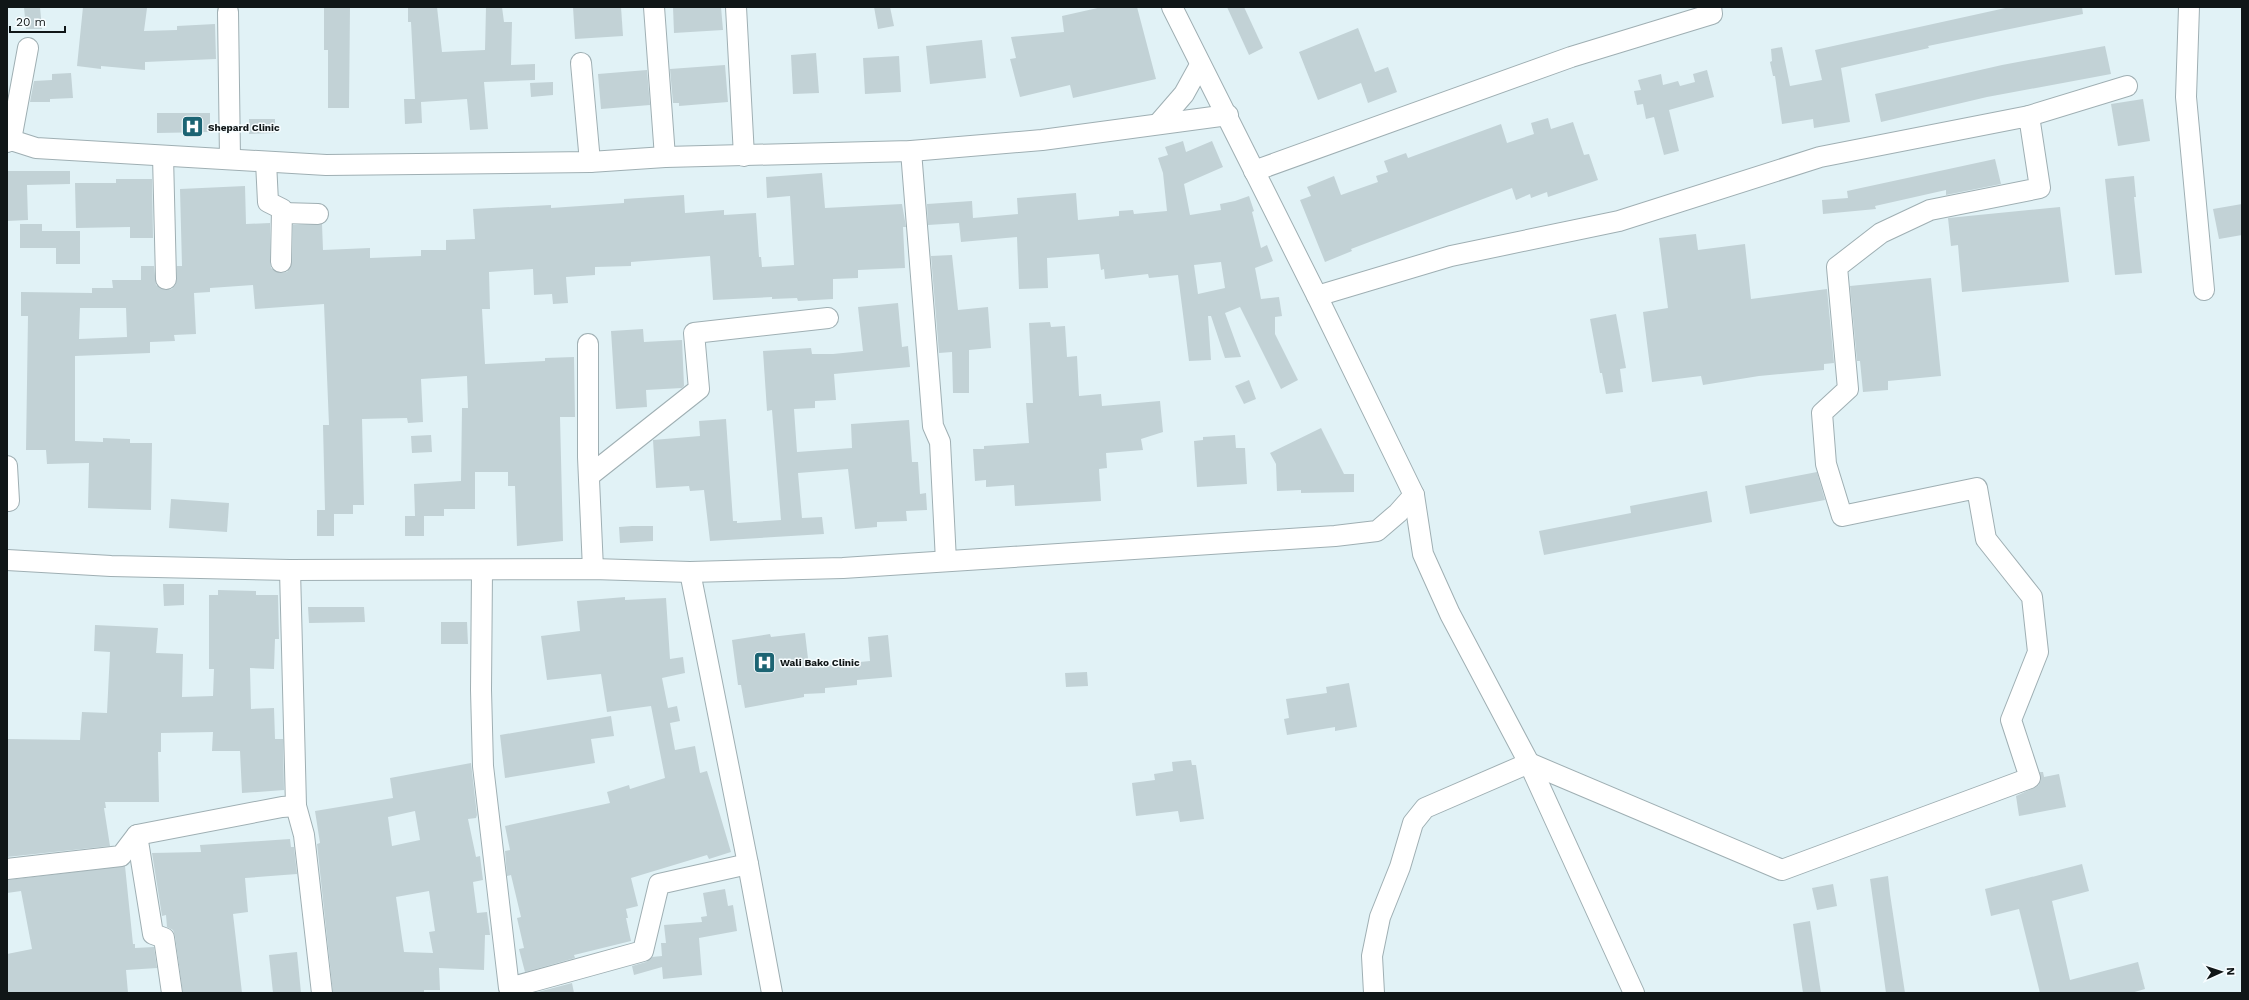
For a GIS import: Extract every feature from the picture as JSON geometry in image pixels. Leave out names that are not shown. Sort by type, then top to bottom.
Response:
[{"type":"street","points":[[654,7],[665,157]]},
{"type":"street","points":[[736,7],[744,156]]},
{"type":"street","points":[[1172,7],[1200,65],[1228,115],[1254,171],[1414,495],[1423,554],[1450,614],[1529,763],[1634,993]]},
{"type":"street","points":[[1254,171],[1571,57],[1712,14],[1711,7]]},
{"type":"street","points":[[2189,7],[2186,97],[2204,290]]},
{"type":"street","points":[[228,12],[230,159]]},
{"type":"street","points":[[28,48],[9,141],[36,148],[266,162],[326,165],[590,162],[665,157],[911,151],[1042,140],[1228,115]]},
{"type":"street","points":[[581,63],[590,162]]},
{"type":"street","points":[[1158,124],[1184,94],[1200,65]]},
{"type":"street","points":[[1317,296],[1451,256],[1619,220],[1820,157],[2029,116],[2127,86]]},
{"type":"street","points":[[1374,993],[1372,956],[1380,917],[1400,867],[1413,823],[1426,808],[1529,763],[1782,870],[2030,778],[2011,720],[2038,652],[2032,597],[1986,538],[1977,488],[1842,516],[1826,464],[1822,413],[1848,389],[1837,267],[1881,233],[1930,210],[2040,188],[2029,116]]},
{"type":"street","points":[[911,151],[933,426],[940,442],[946,561]]},
{"type":"street","points":[[163,156],[166,279]]},
{"type":"street","points":[[266,162],[268,202],[282,209],[281,262]]},
{"type":"street","points":[[282,214],[318,214]]},
{"type":"street","points":[[589,476],[699,390],[694,333],[828,318]]},
{"type":"street","points":[[588,344],[589,476],[593,569]]},
{"type":"street","points":[[7,466],[9,501],[7,501]]},
{"type":"street","points":[[7,560],[111,566],[290,570],[593,569],[690,572],[843,568],[1311,538],[1377,531],[1398,513],[1414,495]]},
{"type":"street","points":[[290,570],[296,806],[304,835],[322,993]]},
{"type":"street","points":[[482,570],[481,690],[483,766],[509,988],[643,951],[659,884],[748,864]]},
{"type":"street","points":[[690,572],[772,993]]},
{"type":"street","points":[[7,869],[121,856],[137,835],[282,807],[296,806]]},
{"type":"street","points":[[137,835],[153,934],[164,938],[172,993]]},
{"type":"building","points":[[24,7],[40,7],[42,29],[26,29]]},
{"type":"building","points":[[83,7],[147,8],[144,31],[177,30],[177,26],[215,24],[216,59],[145,62],[145,70],[101,66],[101,69],[77,66]]},
{"type":"building","points":[[324,7],[350,7],[349,108],[328,108],[328,50],[324,50]]},
{"type":"building","points":[[408,7],[437,7],[442,52],[485,50],[486,7],[502,7],[504,22],[512,22],[511,65],[535,64],[535,80],[484,82],[488,129],[470,130],[467,99],[421,102],[422,123],[405,124],[404,99],[415,99],[411,22],[408,22]]},
{"type":"building","points":[[573,7],[621,7],[623,36],[575,39]]},
{"type":"building","points":[[673,7],[721,7],[723,30],[674,33]]},
{"type":"building","points":[[874,7],[890,7],[894,26],[878,29]]},
{"type":"building","points":[[1102,7],[1137,7],[1156,79],[1073,98],[1070,85],[1020,97],[1010,59],[1016,58],[1011,37],[1064,32],[1062,16]]},
{"type":"building","points":[[1227,7],[1244,7],[1263,48],[1249,55]]},
{"type":"building","points":[[2010,7],[2082,7],[2083,14],[1928,46],[1929,48],[1841,68],[1850,122],[1814,128],[1813,119],[1782,124],[1775,76],[1773,76],[1770,62],[1772,61],[1771,49],[1782,47],[1790,86],[1822,80],[1815,50]]},
{"type":"building","points":[[1358,28],[1375,72],[1388,67],[1397,92],[1368,103],[1361,83],[1318,100],[1299,52]]},
{"type":"building","points":[[982,40],[986,78],[930,84],[926,46]]},
{"type":"building","points":[[2105,46],[2111,74],[1987,97],[1881,122],[1875,94],[2002,65]]},
{"type":"building","points":[[816,53],[819,93],[793,94],[791,55]]},
{"type":"building","points":[[899,56],[901,92],[865,94],[863,58]]},
{"type":"building","points":[[725,65],[728,102],[679,106],[679,103],[673,103],[670,69]]},
{"type":"building","points":[[647,70],[650,105],[601,109],[598,74]]},
{"type":"building","points":[[1707,70],[1714,97],[1669,110],[1679,151],[1664,155],[1654,117],[1646,119],[1643,104],[1637,105],[1634,91],[1641,90],[1638,80],[1661,74],[1663,85],[1678,81],[1680,86],[1695,82],[1693,74]]},
{"type":"building","points":[[71,73],[73,98],[50,99],[50,102],[30,102],[34,81],[52,80],[52,74]]},
{"type":"building","points":[[553,82],[553,95],[531,97],[530,83]]},
{"type":"building","points":[[2143,99],[2150,141],[2118,146],[2111,104]]},
{"type":"building","points":[[157,113],[210,113],[210,132],[157,133]]},
{"type":"building","points":[[1548,118],[1551,129],[1573,122],[1584,155],[1589,154],[1598,180],[1548,197],[1547,192],[1531,198],[1530,194],[1516,200],[1512,188],[1351,249],[1352,251],[1325,262],[1300,200],[1311,196],[1307,187],[1334,176],[1341,195],[1378,182],[1376,176],[1388,172],[1384,161],[1406,153],[1408,158],[1501,124],[1507,143],[1534,134],[1531,123]]},
{"type":"building","points":[[249,119],[275,119],[275,133],[249,134]]},
{"type":"building","points":[[1183,141],[1186,152],[1212,141],[1223,167],[1184,184],[1190,215],[1221,210],[1220,204],[1249,196],[1254,211],[1252,212],[1261,248],[1267,245],[1273,261],[1255,268],[1261,299],[1279,297],[1282,316],[1275,317],[1275,334],[1298,380],[1281,389],[1240,307],[1225,313],[1241,357],[1225,358],[1211,316],[1208,316],[1211,360],[1189,361],[1178,275],[1149,278],[1148,274],[1105,279],[1104,269],[1101,270],[1099,254],[1047,258],[1048,288],[1019,289],[1017,237],[961,242],[959,223],[928,225],[927,204],[972,201],[973,218],[1018,214],[1017,198],[1076,193],[1078,220],[1119,216],[1119,211],[1133,210],[1134,214],[1167,211],[1163,173],[1158,158],[1168,155],[1165,147]],"holes":[[[1221,262],[1225,288],[1198,294],[1194,265]]]},
{"type":"building","points":[[1995,159],[2001,184],[1946,195],[1946,190],[1875,206],[1876,209],[1823,214],[1822,200],[1848,198],[1847,191]]},
{"type":"building","points":[[7,171],[70,171],[70,184],[27,185],[28,220],[7,221]]},
{"type":"building","points":[[822,173],[825,208],[902,204],[906,227],[903,227],[905,268],[858,270],[858,278],[833,279],[833,299],[798,301],[797,298],[772,299],[772,297],[713,300],[710,256],[631,262],[631,266],[595,267],[595,275],[566,277],[568,303],[553,304],[552,294],[534,295],[533,269],[489,272],[490,309],[482,309],[485,364],[545,361],[545,358],[574,357],[575,417],[560,417],[563,541],[517,546],[515,486],[508,486],[508,472],[475,472],[475,509],[444,509],[444,516],[424,516],[424,536],[405,536],[405,516],[415,516],[414,484],[461,481],[462,408],[468,408],[467,376],[421,379],[423,422],[408,423],[407,418],[362,419],[364,505],[353,505],[353,514],[334,514],[334,536],[317,536],[317,510],[325,510],[323,425],[329,425],[324,304],[255,309],[253,285],[210,288],[210,292],[194,293],[196,334],[174,335],[175,341],[150,342],[150,353],[75,356],[75,441],[103,442],[103,438],[130,439],[130,443],[152,443],[151,510],[88,508],[89,463],[47,464],[46,450],[26,450],[28,316],[21,316],[21,292],[92,293],[92,288],[113,288],[112,280],[141,280],[141,266],[154,266],[156,285],[166,290],[172,289],[177,279],[177,266],[182,266],[180,189],[245,186],[246,224],[270,223],[271,268],[280,273],[287,272],[292,263],[293,225],[322,224],[323,250],[370,248],[370,258],[421,256],[421,250],[446,250],[446,240],[475,239],[473,209],[551,205],[551,208],[624,203],[624,199],[684,195],[685,213],[724,210],[724,215],[756,213],[759,257],[761,257],[762,267],[794,265],[790,196],[767,198],[766,177]],"holes":[[[80,308],[126,308],[127,337],[79,339]]]},
{"type":"building","points":[[2134,176],[2136,197],[2134,197],[2142,273],[2115,275],[2105,179]]},
{"type":"building","points":[[116,179],[152,179],[153,238],[130,238],[130,227],[76,228],[75,183],[116,183]]},
{"type":"building","points":[[2242,204],[2242,235],[2219,239],[2213,209]]},
{"type":"building","points":[[2060,207],[2069,282],[1962,292],[1958,245],[1951,246],[1948,218]]},
{"type":"building","points":[[20,224],[42,224],[42,231],[80,231],[80,264],[56,264],[56,248],[20,248]]},
{"type":"building","points":[[1696,234],[1698,250],[1745,244],[1751,299],[1827,289],[1834,363],[1824,364],[1824,370],[1759,376],[1703,385],[1701,376],[1652,382],[1643,312],[1668,308],[1659,238]]},
{"type":"building","points":[[952,255],[958,310],[988,307],[991,348],[969,350],[969,393],[953,393],[952,352],[939,353],[931,256]]},
{"type":"building","points":[[1931,278],[1941,376],[1888,381],[1888,390],[1863,392],[1860,361],[1857,361],[1850,286]]},
{"type":"building","points":[[898,303],[902,347],[908,346],[910,367],[834,374],[836,400],[815,401],[815,408],[794,409],[797,452],[852,448],[851,424],[909,420],[912,462],[918,462],[920,494],[926,493],[927,510],[906,511],[907,521],[877,522],[877,527],[855,529],[848,469],[798,473],[802,518],[822,517],[824,534],[710,541],[704,490],[690,491],[689,486],[656,488],[653,440],[700,436],[699,421],[726,419],[733,521],[737,521],[737,523],[781,520],[772,410],[767,411],[763,351],[811,348],[812,354],[833,354],[863,351],[858,307]]},
{"type":"building","points":[[1616,314],[1626,368],[1620,369],[1623,392],[1606,394],[1602,373],[1600,373],[1590,319]]},
{"type":"building","points":[[1050,322],[1051,327],[1065,326],[1067,357],[1077,356],[1079,396],[1101,394],[1102,406],[1160,401],[1163,432],[1141,439],[1143,450],[1106,453],[1107,468],[1099,469],[1101,501],[1015,506],[1014,485],[986,487],[986,480],[975,481],[973,449],[984,449],[984,446],[1029,443],[1026,403],[1033,403],[1029,323]]},
{"type":"building","points":[[643,329],[644,342],[682,340],[684,386],[682,388],[646,390],[647,407],[616,409],[611,331]]},
{"type":"building","points":[[1249,380],[1256,399],[1244,404],[1235,386]]},
{"type":"building","points":[[1321,428],[1344,474],[1354,474],[1354,492],[1301,493],[1301,490],[1277,491],[1276,464],[1270,453]]},
{"type":"building","points":[[431,435],[432,452],[412,453],[411,436]]},
{"type":"building","points":[[1235,435],[1236,448],[1245,448],[1247,484],[1197,487],[1194,441],[1203,440],[1203,437]]},
{"type":"building","points":[[1817,472],[1825,500],[1750,514],[1745,486]]},
{"type":"building","points":[[1707,491],[1712,522],[1544,555],[1539,531],[1631,513],[1630,506]]},
{"type":"building","points":[[171,499],[229,503],[227,532],[169,528]]},
{"type":"building","points":[[653,526],[653,541],[620,543],[619,527]]},
{"type":"building","points":[[163,584],[184,584],[184,605],[164,606]]},
{"type":"building","points":[[218,590],[256,591],[256,595],[278,595],[279,639],[275,639],[274,669],[250,668],[251,709],[274,708],[275,739],[283,739],[284,790],[242,793],[240,751],[212,751],[213,732],[161,733],[161,752],[158,752],[159,802],[105,802],[106,808],[104,808],[110,846],[7,857],[7,739],[80,740],[82,712],[107,713],[110,652],[94,651],[95,625],[158,628],[156,653],[183,654],[182,697],[213,696],[214,669],[209,669],[209,595],[218,595]]},
{"type":"building","points":[[625,597],[625,600],[666,598],[670,659],[683,657],[685,673],[662,678],[668,708],[677,706],[680,721],[670,723],[675,750],[695,746],[700,773],[707,771],[731,852],[709,859],[707,855],[631,878],[638,906],[626,909],[628,918],[626,918],[631,941],[574,955],[575,958],[525,972],[519,949],[524,948],[517,918],[521,917],[511,875],[507,876],[505,851],[510,850],[505,826],[610,803],[607,792],[629,785],[630,789],[665,778],[651,706],[607,712],[601,674],[547,680],[541,636],[580,631],[577,601]]},
{"type":"building","points":[[308,607],[364,607],[365,622],[309,623]]},
{"type":"building","points":[[441,622],[467,622],[468,644],[441,644]]},
{"type":"building","points":[[805,633],[809,667],[870,661],[868,637],[888,635],[892,677],[857,680],[857,685],[825,688],[825,693],[804,694],[804,697],[745,708],[741,685],[738,685],[732,640],[770,634],[771,637]]},
{"type":"building","points":[[1087,672],[1088,686],[1066,687],[1065,673]]},
{"type":"building","points":[[1349,683],[1357,727],[1335,731],[1335,727],[1287,735],[1284,719],[1289,718],[1286,699],[1327,693],[1326,687]]},
{"type":"building","points":[[611,716],[614,736],[591,739],[595,763],[505,778],[500,735]]},
{"type":"building","points":[[1191,760],[1192,765],[1196,765],[1204,819],[1180,822],[1178,811],[1136,816],[1132,783],[1155,780],[1154,774],[1173,771],[1172,762]]},
{"type":"building","points":[[471,763],[477,815],[476,818],[468,819],[476,857],[480,856],[483,880],[473,882],[477,913],[487,912],[490,935],[485,935],[484,970],[439,968],[440,990],[424,990],[424,993],[333,993],[317,844],[320,843],[315,811],[393,798],[390,778]],"holes":[[[415,811],[420,840],[392,846],[388,817]],[[429,891],[435,931],[429,932],[433,953],[404,952],[396,897]]]},
{"type":"building","points":[[2040,772],[2043,772],[2044,777],[2059,774],[2066,807],[2019,816],[2016,796],[2038,786],[2041,780]]},
{"type":"building","points":[[290,839],[291,847],[294,847],[297,874],[245,878],[248,912],[233,914],[242,993],[183,993],[175,936],[173,930],[167,927],[166,915],[162,916],[152,853],[201,852],[200,845]]},
{"type":"building","points":[[2082,864],[2089,891],[2052,901],[2070,980],[2138,962],[2145,989],[2131,993],[2040,993],[2019,909],[1991,916],[1985,889]]},
{"type":"building","points":[[125,866],[133,944],[135,944],[135,948],[154,947],[157,968],[126,970],[128,993],[7,993],[7,954],[32,949],[21,891],[7,893],[7,880]]},
{"type":"building","points":[[1888,876],[1905,993],[1886,993],[1870,879]]},
{"type":"building","points":[[1833,884],[1837,906],[1817,910],[1812,888]]},
{"type":"building","points":[[725,889],[728,906],[733,905],[737,931],[699,938],[702,975],[663,979],[662,967],[634,975],[632,966],[646,962],[652,957],[662,956],[661,943],[666,943],[664,925],[702,922],[701,917],[707,916],[703,893]]},
{"type":"building","points":[[1810,921],[1821,993],[1803,993],[1793,924]]},
{"type":"building","points":[[297,952],[301,993],[273,993],[269,955]]},
{"type":"building","points":[[572,983],[574,993],[534,993]]},
{"type":"place","name":"Shepard Clinic","points":[[193,127]]},
{"type":"place","name":"Wali Bako Clinic","points":[[764,662]]}]
